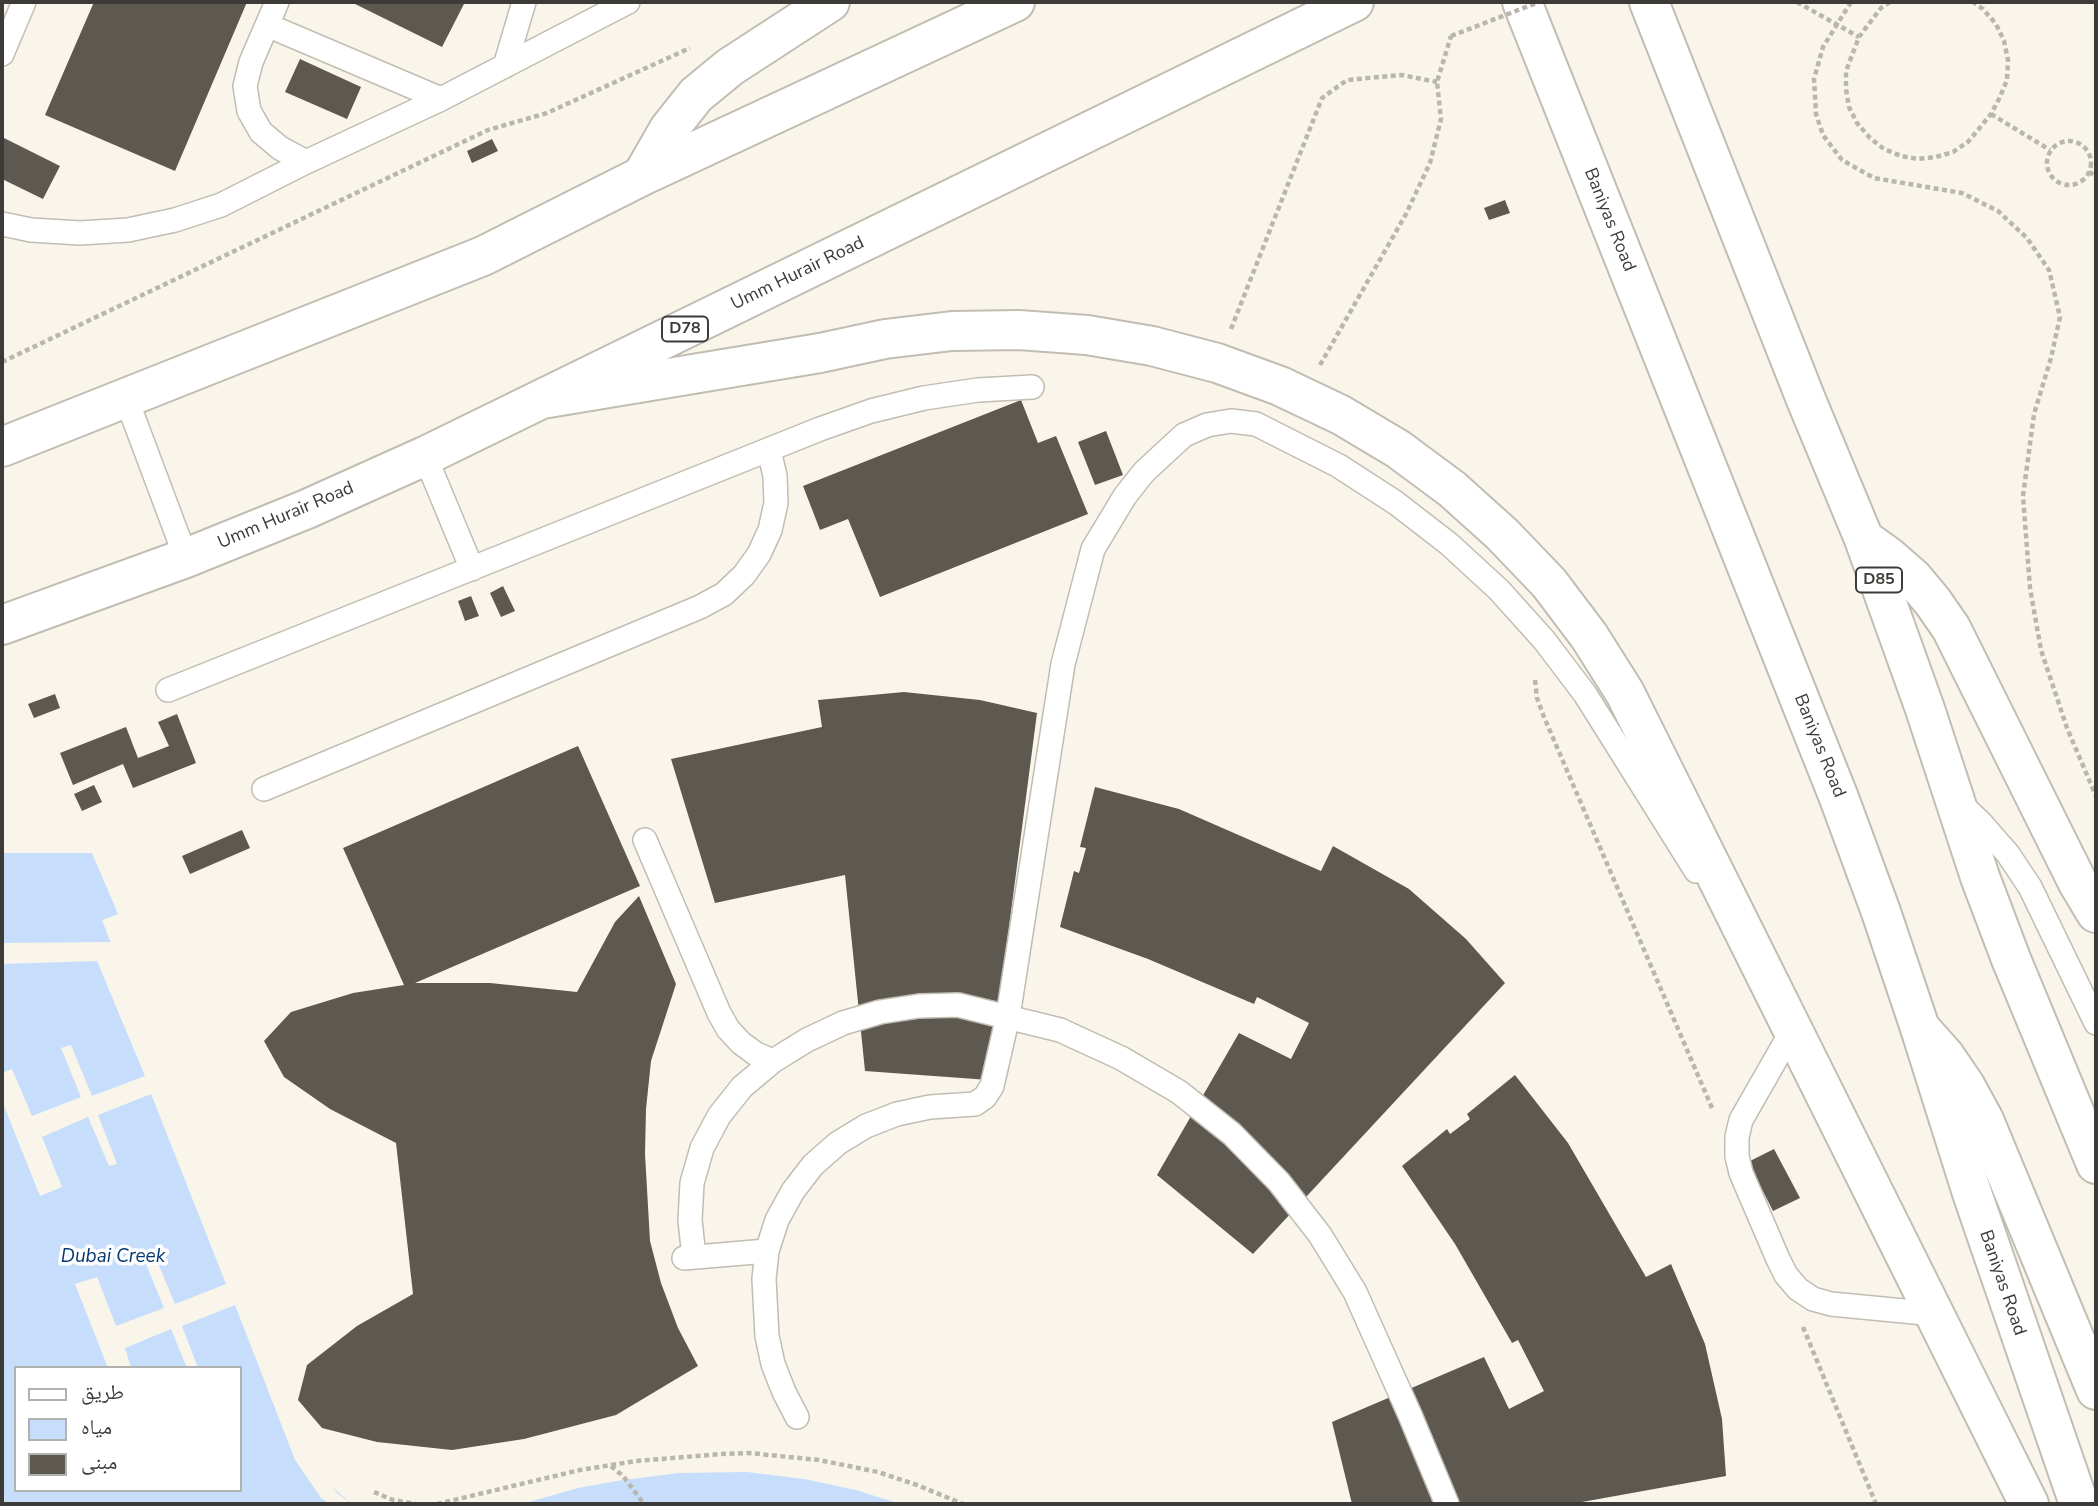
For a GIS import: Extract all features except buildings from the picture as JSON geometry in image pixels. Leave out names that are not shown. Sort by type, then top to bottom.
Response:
[{"type":"main road","points":[[642,176],[669,129],[696,95],[730,67],[830,2]]},
{"type":"main road","points":[[2,447],[483,256],[642,176],[1014,2]]},
{"type":"main road","name":"Umm Hurair Road","points":[[2,625],[186,558],[307,509],[425,456],[1354,2]]},
{"type":"main road","name":"Baniyas Road","points":[[1522,2],[1839,798],[1920,1028],[1980,1219],[2079,1504]]},
{"type":"main road","name":"D85","points":[[1649,2],[1864,539],[1925,709],[1980,877],[2096,1164]]},
{"type":"main road","points":[[542,399],[820,353],[886,339],[952,331],[1019,330],[1087,335],[1153,345],[1217,363],[1302,397],[1341,415],[1398,449],[1452,489],[1503,534],[1549,583],[1589,636],[1625,693],[2029,1504]]},
{"type":"main road","points":[[1864,539],[1913,578],[1951,628],[2078,883],[2096,913]]},
{"type":"main road","points":[[1920,1028],[1966,1087],[1984,1121],[2096,1390]]},
{"type":"lane","points":[[2,54],[24,2]]},
{"type":"lane","points":[[277,2],[251,62],[245,86],[249,111],[261,132],[279,148],[306,162]]},
{"type":"lane","points":[[505,66],[524,2]]},
{"type":"lane","points":[[2,224],[31,230],[80,233],[128,230],[175,220],[221,205],[441,99],[628,2]]},
{"type":"lane","points":[[267,25],[441,99]]},
{"type":"lane","points":[[168,690],[871,411],[924,398],[978,390],[1032,387]]},
{"type":"lane","points":[[126,398],[186,558]]},
{"type":"lane","points":[[797,1418],[783,1392],[767,1336],[764,1279],[767,1251],[777,1220],[793,1191],[813,1165],[838,1143],[866,1126],[897,1114],[930,1107],[975,1104],[985,1097],[992,1086],[1008,1016],[1063,664],[1093,549],[1137,480],[1184,435],[1207,425],[1231,421],[1256,424],[1339,466],[1396,502],[1449,544],[1499,590],[1544,640],[1585,694],[1785,1014],[1741,1119],[1737,1156],[1741,1173],[1786,1275],[1798,1289],[1831,1304],[1935,1314]]},
{"type":"lane","points":[[264,789],[688,612],[724,594],[744,575],[760,554],[770,530],[776,503],[775,476],[769,450]]},
{"type":"lane","points":[[425,456],[472,569]]},
{"type":"lane","points":[[1952,795],[2008,854],[2030,887],[2096,1023]]},
{"type":"lane","points":[[645,841],[728,1029],[748,1048],[773,1061]]},
{"type":"lane","points":[[767,1251],[689,1257],[692,1184],[702,1148],[719,1116],[735,1096],[773,1061],[807,1040],[843,1023],[880,1012],[919,1006],[958,1005],[1060,1030],[1121,1058],[1179,1092],[1232,1134],[1279,1182],[1320,1235],[1355,1292],[1447,1504]]},
{"type":"path","points":[[1302,397],[1406,214],[1430,163],[1441,119],[1437,82],[1451,36],[1539,2]]},
{"type":"path","points":[[1797,2],[1858,37]]},
{"type":"path","points":[[1851,2],[1823,47],[1814,79],[1816,114],[1823,135],[1842,160],[1874,178],[1962,193],[1998,211],[2027,238],[2049,270],[2060,317],[2034,414],[2023,496],[2030,588],[2040,650],[2067,728],[2096,796]]},
{"type":"path","points":[[1890,2],[1881,8],[1858,37],[1846,71],[1849,107],[1857,124],[1884,149],[1900,156],[1918,159],[1953,152],[1968,142],[1992,114],[2007,79],[2008,60],[2004,41],[1996,23],[1973,2]]},
{"type":"path","points":[[2,362],[488,130],[547,113],[695,46]]},
{"type":"path","points":[[1217,363],[1322,98],[1347,80],[1402,75],[1437,82]]},
{"type":"path","points":[[1992,114],[2050,150]]},
{"type":"path","points":[[2069,140],[2080,143],[2088,151],[2092,162],[2089,172],[2081,182],[2070,186],[2057,183],[2049,174],[2046,162],[2050,150],[2058,143],[2069,140]]},
{"type":"path","points":[[2089,172],[2096,176]]},
{"type":"path","points":[[1544,640],[1535,678],[1537,698],[1544,717],[1708,1100],[1737,1156]]},
{"type":"path","points":[[1798,1289],[1801,1323],[1876,1504]]},
{"type":"path","points":[[437,1504],[517,1484],[611,1466],[721,1454],[784,1455],[878,1472],[963,1504]]},
{"type":"path","points":[[611,1466],[623,1476],[644,1504]]},
{"type":"path","points":[[374,1492],[393,1500],[416,1504]]},
{"type":"water","name":"Dubai Creek","points":[[2,853],[92,853],[118,914],[102,920],[307,1453],[323,1479],[352,1504],[2,1504]]},
{"type":"water","points":[[747,1472],[804,1479],[856,1490],[900,1504],[522,1504],[578,1488],[617,1481],[678,1473]]},
{"type":"pier","points":[[112,942],[307,1453],[337,1493],[352,1504],[330,1504],[321,1498],[295,1460],[235,1305],[182,1326],[197,1366],[186,1366],[171,1329],[125,1348],[130,1366],[107,1366],[75,1284],[97,1277],[116,1326],[164,1308],[144,1259],[155,1256],[175,1304],[226,1284],[151,1094],[98,1115],[117,1164],[109,1166],[88,1117],[42,1137],[62,1187],[40,1196],[2,1101],[2,1073],[12,1069],[32,1116],[81,1097],[61,1048],[71,1045],[92,1096],[145,1076],[97,961],[2,964],[2,943]]}]
